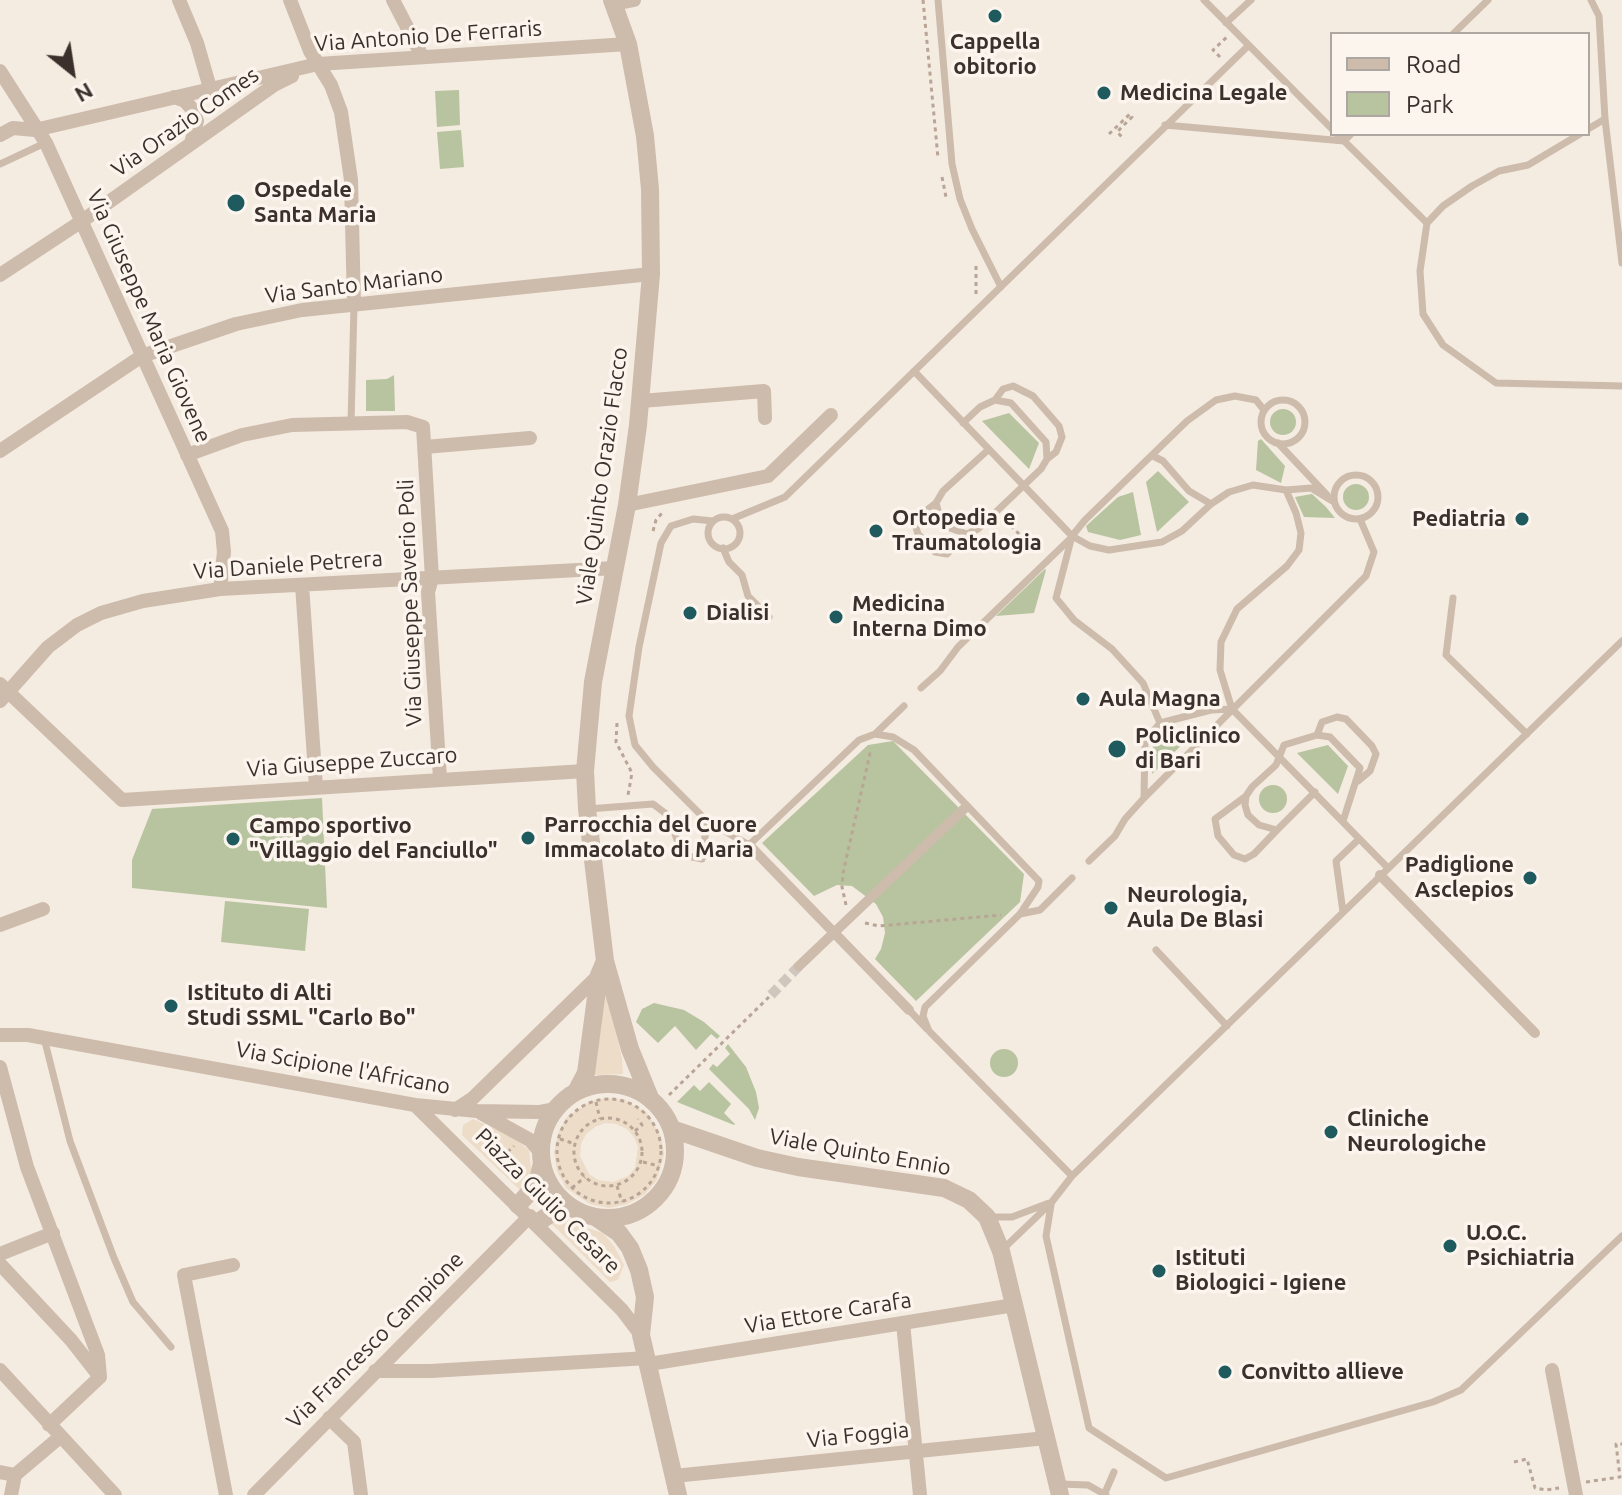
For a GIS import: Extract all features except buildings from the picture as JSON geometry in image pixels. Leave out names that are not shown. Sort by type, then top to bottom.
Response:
[{"type":"street","points":[[179,0],[197,43],[210,88]]},
{"type":"street","points":[[290,0],[310,51],[331,85],[341,112],[351,180],[354,305]]},
{"type":"street","points":[[393,0],[422,56]]},
{"type":"street","points":[[613,2],[634,0]]},
{"type":"street","name":"Viale Quinto Orazio Flacco","points":[[602,968],[585,771],[593,682],[627,505],[641,401],[651,274],[646,148],[628,44],[613,2]]},
{"type":"street","name":"Via Antonio De Ferraris","points":[[0,135],[13,128],[35,130],[318,64],[628,44]]},
{"type":"street","name":"Via Orazio Comes","points":[[0,275],[274,85],[318,64]]},
{"type":"street","name":"Via Giuseppe Maria Giovene","points":[[0,71],[46,143],[222,531],[224,552],[220,589]]},
{"type":"street","points":[[174,97],[185,101],[193,110],[197,121],[191,143]]},
{"type":"street","name":"Via Santo Mariano","points":[[0,451],[142,356],[236,324],[302,310],[651,274]]},
{"type":"street","points":[[641,401],[764,391],[765,418]]},
{"type":"street","points":[[627,505],[768,476],[831,415]]},
{"type":"street","name":"Via Giuseppe Saverio Poli","points":[[351,423],[407,422],[423,427],[432,578],[428,592],[440,779]]},
{"type":"street","points":[[187,455],[242,435],[292,425],[351,423]]},
{"type":"street","points":[[425,447],[530,438]]},
{"type":"street","name":"Via Daniele Petrera","points":[[3,693],[48,647],[77,625],[101,613],[143,601],[220,589],[616,568]]},
{"type":"street","points":[[302,585],[316,787]]},
{"type":"street","name":"Via Giuseppe Zuccaro","points":[[3,693],[122,800],[585,771]]},
{"type":"street","points":[[799,966],[966,807]]},
{"type":"street","points":[[749,845],[909,1010]]},
{"type":"street","points":[[1384,872],[1535,1033]]},
{"type":"street","points":[[0,925],[43,909]]},
{"type":"street","points":[[576,1092],[586,1073],[602,968]]},
{"type":"street","points":[[602,968],[653,1106],[668,1119],[672,1129]]},
{"type":"street","points":[[455,1110],[473,1098],[602,968]]},
{"type":"street","name":"Via Scipione l'Africano","points":[[6,1034],[44,1038],[415,1105],[477,1111],[540,1112],[556,1109]]},
{"type":"street","points":[[0,1067],[6,1114],[98,1355],[100,1377],[54,1431],[8,1473],[11,1495]]},
{"type":"street","name":"Piazza Giulio Cesare","points":[[653,1106],[637,1090],[606,1083],[576,1092],[556,1109],[547,1122],[541,1158],[552,1188],[571,1207],[597,1218],[632,1214],[648,1206],[661,1193],[675,1163],[676,1146],[672,1129]]},
{"type":"street","name":"Piazza Giulio Cesare","points":[[415,1105],[622,1310],[641,1335]]},
{"type":"street","name":"Via Scipione l'Africano","points":[[477,1111],[530,1140],[541,1158]]},
{"type":"street","name":"Viale Quinto Ennio","points":[[672,1129],[757,1158],[798,1167],[944,1188],[969,1200],[987,1217]]},
{"type":"street","points":[[541,1158],[528,1215],[571,1207]]},
{"type":"street","name":"Via Francesco Campione","points":[[254,1495],[528,1215]]},
{"type":"street","points":[[987,1217],[1001,1251],[1059,1489]]},
{"type":"street","points":[[597,1218],[619,1233],[630,1248],[639,1270],[645,1297],[641,1335],[678,1495]]},
{"type":"street","points":[[0,1254],[53,1233]]},
{"type":"street","points":[[0,1264],[71,1340],[100,1377]]},
{"type":"street","points":[[226,1495],[184,1275],[233,1265]]},
{"type":"street","name":"Via Ettore Carafa","points":[[375,1371],[648,1361],[1014,1305]]},
{"type":"street","points":[[903,1323],[920,1495]]},
{"type":"street","points":[[0,1370],[115,1495]]},
{"type":"street","points":[[1552,1370],[1576,1495]]},
{"type":"street","points":[[329,1418],[354,1442],[361,1495]]},
{"type":"street","name":"Via Foggia","points":[[674,1476],[1046,1438]]},
{"type":"lane","points":[[938,0],[952,164],[960,199],[1001,287]]},
{"type":"lane","points":[[1204,0],[1330,127]]},
{"type":"lane","points":[[1226,23],[1251,0]]},
{"type":"lane","points":[[1455,32],[1488,0]]},
{"type":"lane","points":[[1591,0],[1599,16],[1605,119],[1622,263]]},
{"type":"lane","points":[[904,706],[875,734],[859,740],[845,751],[749,845],[707,821],[635,745],[629,716],[654,565],[665,532],[682,521],[732,519],[785,497],[1248,46]]},
{"type":"lane","points":[[1590,128],[1605,119]]},
{"type":"lane","points":[[1165,125],[1344,141]]},
{"type":"lane","points":[[1339,136],[1427,223]]},
{"type":"lane","points":[[1344,141],[1349,136]]},
{"type":"lane","points":[[1577,136],[1528,165],[1499,171],[1472,186],[1443,206],[1427,223],[1420,271],[1423,314],[1443,345],[1496,383],[1622,386]]},
{"type":"lane","points":[[0,164],[46,143]]},
{"type":"lane","points":[[351,423],[354,305]]},
{"type":"lane","points":[[914,371],[1022,487],[1072,536],[1090,546],[1109,550],[1162,542],[1182,531],[1229,492],[1253,485],[1286,490],[1311,488],[1334,502]]},
{"type":"lane","points":[[963,423],[980,407],[995,400],[1003,389],[1013,386],[1033,396],[1059,426],[1062,437],[1056,452],[1041,469],[978,529],[967,534],[947,554],[935,552],[918,534],[915,524],[936,503],[943,491],[988,450]]},
{"type":"lane","points":[[921,688],[940,671],[958,647],[1187,421],[1216,400],[1235,396],[1256,400],[1264,410]]},
{"type":"lane","points":[[1283,399],[1297,404],[1305,416],[1299,437],[1285,444],[1278,443],[1272,441],[1263,430],[1261,417],[1269,405],[1283,399]]},
{"type":"lane","points":[[995,400],[1011,403],[1046,442],[1047,459]]},
{"type":"lane","points":[[1278,443],[1334,502],[1341,514],[1360,519],[1372,512],[1378,500],[1375,486],[1365,477],[1351,476],[1345,478],[1336,489],[1334,502]]},
{"type":"lane","points":[[1153,456],[1163,461],[1189,491],[1211,504]]},
{"type":"lane","points":[[1286,490],[1301,533],[1299,550],[1287,566],[1237,609],[1221,642],[1220,670],[1232,709],[1343,821],[1384,872]]},
{"type":"lane","points":[[936,503],[939,514],[950,528],[967,534]]},
{"type":"lane","points":[[713,521],[708,536],[714,545],[723,548],[733,546],[739,537],[739,527],[732,519]]},
{"type":"lane","points":[[1089,861],[1115,836],[1144,798],[1366,576],[1374,552],[1360,519]]},
{"type":"lane","points":[[1072,536],[1056,598],[1074,620],[1112,649],[1143,683],[1160,723]]},
{"type":"lane","points":[[723,548],[729,562],[742,575],[748,596],[769,617]]},
{"type":"lane","points":[[1453,598],[1446,655],[1527,734]]},
{"type":"lane","points":[[1001,1251],[1051,1203],[1072,1176],[1622,641]]},
{"type":"lane","points":[[1144,798],[1145,742],[1160,723],[1211,710],[1232,709]]},
{"type":"lane","points":[[1317,735],[1322,722],[1337,717],[1346,719],[1372,746],[1376,754],[1370,771],[1357,782]]},
{"type":"lane","points":[[875,734],[903,742],[1039,881],[1020,914],[925,1007],[923,1016],[929,1031]]},
{"type":"lane","points":[[1315,792],[1254,854],[1245,859],[1234,855],[1214,827],[1215,819],[1246,796],[1276,765],[1284,745],[1317,735],[1330,737],[1360,768],[1343,821]]},
{"type":"lane","points":[[1246,796],[1248,815],[1259,825],[1277,830]]},
{"type":"lane","points":[[587,809],[653,804],[669,816],[677,840],[688,856],[702,859],[707,821]]},
{"type":"lane","points":[[1343,912],[1336,861],[1359,839]]},
{"type":"lane","points":[[1020,914],[1040,910],[1072,878]]},
{"type":"lane","points":[[1156,950],[1227,1026]]},
{"type":"lane","points":[[909,1010],[1072,1176]]},
{"type":"lane","points":[[44,1038],[70,1141],[114,1258],[133,1302],[171,1347]]},
{"type":"lane","points":[[987,1217],[1012,1217],[1051,1203]]},
{"type":"lane","points":[[1051,1203],[1046,1236],[1089,1428],[1166,1478],[1433,1402],[1461,1390],[1622,1236]]},
{"type":"lane","points":[[1059,1489],[1088,1485],[1105,1495],[1114,1472]]},
{"type":"path","points":[[923,0],[939,162]]},
{"type":"path","points":[[1228,65],[1213,50],[1233,31]]},
{"type":"path","points":[[1109,134],[1130,114],[1132,117],[1117,132],[1124,139]]},
{"type":"path","points":[[942,177],[949,204]]},
{"type":"path","points":[[973,300],[977,293],[976,264]]},
{"type":"path","points":[[652,535],[656,520],[669,509]]},
{"type":"path","points":[[618,716],[616,742],[632,778],[627,807]]},
{"type":"path","points":[[875,734],[843,873],[843,897],[851,917],[879,926],[1020,914]]},
{"type":"path","points":[[639,1122],[771,995]]},
{"type":"path","points":[[606,1100],[653,1106],[659,1139],[659,1166],[645,1189],[622,1202],[600,1203],[572,1188],[557,1160],[558,1139],[568,1119],[585,1105],[606,1100]]},
{"type":"path","points":[[596,1102],[600,1119]]},
{"type":"path","points":[[600,1119],[618,1119],[630,1126],[640,1139],[642,1162],[628,1181],[606,1187],[594,1184],[575,1162],[575,1144],[584,1128],[600,1119]]},
{"type":"path","points":[[630,1126],[638,1119],[642,1125],[635,1132]]},
{"type":"path","points":[[558,1139],[575,1144]]},
{"type":"path","points":[[502,1168],[496,1163],[519,1140]]},
{"type":"path","points":[[642,1162],[659,1166]]},
{"type":"path","points":[[572,1188],[585,1177]]},
{"type":"path","points":[[617,1186],[622,1202]]},
{"type":"green space","points":[[459,90],[460,125],[437,127],[435,91]]},
{"type":"green space","points":[[461,130],[464,167],[440,169],[437,132]]},
{"type":"green space","points":[[394,375],[395,411],[366,411],[366,380],[387,379]]},
{"type":"green space","points":[[1283,409],[1292,413],[1296,422],[1292,431],[1283,435],[1274,431],[1270,422],[1274,413]]},
{"type":"green space","points":[[1009,413],[1039,443],[1029,469],[982,421]]},
{"type":"green space","points":[[1261,439],[1285,466],[1281,483],[1256,470],[1258,441]]},
{"type":"green space","points":[[1158,471],[1189,502],[1157,532],[1146,482]]},
{"type":"green space","points":[[1356,484],[1365,488],[1369,497],[1365,506],[1356,510],[1347,506],[1343,497],[1347,488]]},
{"type":"green space","points":[[1133,492],[1141,535],[1120,540],[1088,532],[1086,526],[1118,497]]},
{"type":"green space","points":[[1312,494],[1335,518],[1304,517],[1295,497]]},
{"type":"green space","points":[[1045,569],[1034,613],[996,616]]},
{"type":"green space","points":[[1198,729],[1152,774],[1153,740]]},
{"type":"green space","points":[[893,741],[1024,874],[1020,902],[916,1001],[875,959],[885,933],[883,917],[876,904],[852,886],[837,885],[814,896],[762,843],[868,745]]},
{"type":"green space","points":[[1328,745],[1348,766],[1338,794],[1297,753]]},
{"type":"green space","points":[[1273,785],[1283,789],[1287,799],[1283,809],[1273,813],[1263,809],[1259,799],[1263,789]]},
{"type":"green space","name":"Campo sportivo \"Villaggio del Fanciullo\"","points":[[322,798],[327,908],[132,888],[132,860],[152,809]]},
{"type":"green space","points":[[225,901],[309,909],[305,951],[221,942]]},
{"type":"green space","points":[[654,1003],[684,1010],[720,1036],[717,1039],[711,1034],[696,1050],[675,1026],[658,1043],[636,1022],[642,1009]]},
{"type":"green space","points":[[728,1044],[746,1067],[756,1092],[759,1108],[755,1120],[749,1109],[709,1069],[713,1064],[717,1067],[730,1054],[725,1048]]},
{"type":"green space","points":[[1004,1049],[1014,1053],[1018,1063],[1014,1073],[1004,1077],[994,1073],[990,1063],[994,1053]]},
{"type":"green space","points":[[709,1082],[731,1104],[724,1113],[734,1125],[677,1102],[694,1085],[700,1091]]},
{"type":"shaded area","points":[[608,996],[623,1074],[595,1075],[605,997]]},
{"type":"shaded area","points":[[606,1098],[624,1100],[647,1113],[661,1136],[664,1154],[657,1180],[644,1195],[627,1204],[609,1208],[590,1204],[566,1188],[557,1171],[554,1152],[558,1133],[567,1117],[589,1102]],"holes":[[[605,1123],[616,1124],[634,1137],[638,1147],[635,1168],[628,1176],[613,1182],[598,1180],[589,1174],[580,1156],[581,1144],[586,1134],[595,1127]]]},
{"type":"shaded area","points":[[473,1119],[512,1136],[529,1150],[532,1178],[521,1191],[462,1135],[463,1125]]},
{"type":"shaded area","points":[[561,1215],[603,1233],[624,1265],[618,1280],[610,1282],[552,1224]]},
{"type":"tunnel","points":[[771,995],[799,966]]},
{"type":"place","name":"Cappella obitorio","points":[[995,16]]},
{"type":"place","name":"Medicina Legale","points":[[1104,93]]},
{"type":"place","name":"Ospedale Santa Maria","points":[[236,203]]},
{"type":"place","name":"Pediatria","points":[[1522,519]]},
{"type":"place","name":"Ortopedia e Traumatologia","points":[[876,531]]},
{"type":"place","name":"Dialisi","points":[[690,613]]},
{"type":"place","name":"Medicina Interna Dimo","points":[[836,617]]},
{"type":"place","name":"Aula Magna","points":[[1083,699]]},
{"type":"place","name":"Policlinico di Bari","points":[[1117,749]]},
{"type":"place","name":"Parrocchia del Cuore Immacolato di Maria","points":[[528,838]]},
{"type":"place","name":"Campo sportivo \"Villaggio del Fanciullo\"","points":[[233,839]]},
{"type":"place","name":"Padiglione Asclepios","points":[[1530,878]]},
{"type":"place","name":"Neurologia, Aula De Blasi","points":[[1111,908]]},
{"type":"place","name":"Istituto di Alti Studi SSML \"Carlo Bo\"","points":[[171,1006]]},
{"type":"place","name":"Cliniche Neurologiche","points":[[1331,1132]]},
{"type":"place","name":"U.O.C. Psichiatria","points":[[1450,1246]]},
{"type":"place","name":"Istituti Biologici - Igiene","points":[[1159,1271]]},
{"type":"place","name":"Convitto allieve","points":[[1225,1372]]}]
